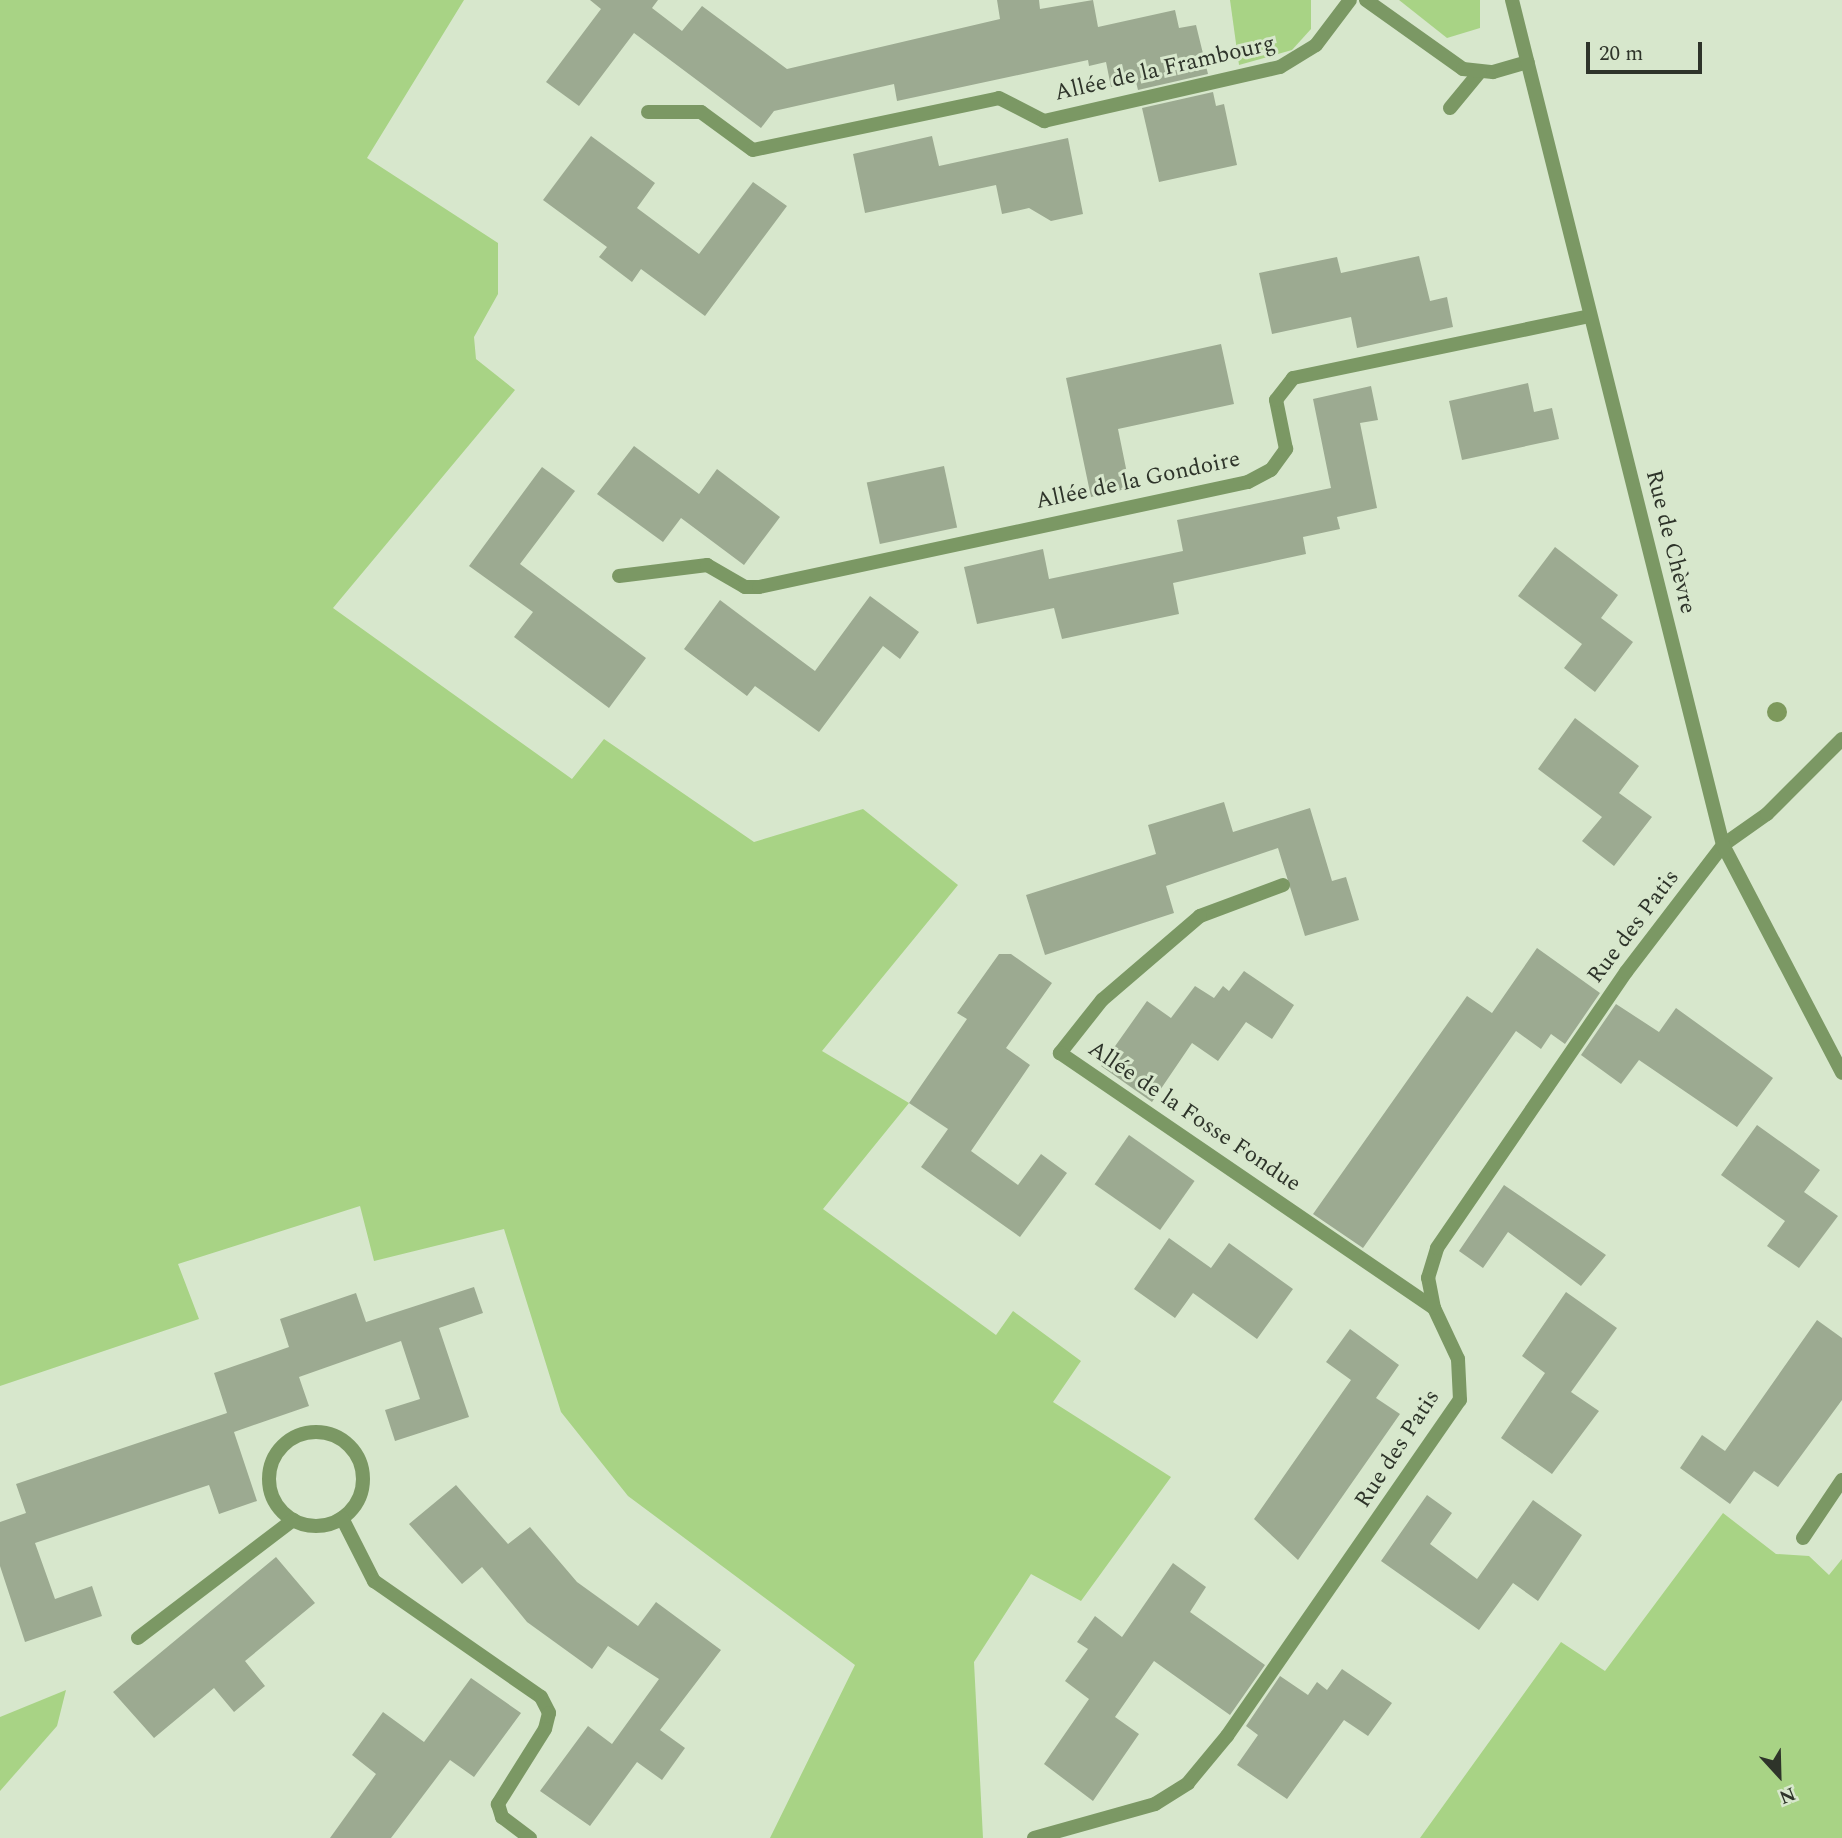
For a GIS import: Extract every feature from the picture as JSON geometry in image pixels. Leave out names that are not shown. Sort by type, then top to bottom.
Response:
[{"type":"street","name":"Allée de la Frambourg","points":[[648,112],[701,112],[753,149],[999,98],[1044,121],[1280,67],[1316,45],[1350,0]]},
{"type":"street","points":[[1366,0],[1463,69],[1479,73],[1528,62]]},
{"type":"street","name":"Rue de Chèvre","points":[[1512,0],[1723,845],[1842,1073]]},
{"type":"street","points":[[1450,108],[1479,73]]},
{"type":"street","name":"Allée de la Gondoire","points":[[619,576],[707,565],[745,587],[759,587],[1248,482],[1271,470],[1286,449],[1276,400],[1293,378],[1589,316]]},
{"type":"street","name":"Rue des Patis","points":[[1034,1838],[1156,1804],[1188,1783],[1227,1736],[1460,1400],[1458,1359],[1434,1308],[1428,1278],[1437,1248],[1626,971],[1723,845],[1767,814],[1842,739]]},
{"type":"street","name":"Allée de la Fosse Fondue","points":[[1283,885],[1200,916],[1102,1000],[1060,1054],[1434,1308]]},
{"type":"street","points":[[314,1431],[344,1440],[361,1464],[361,1495],[342,1518],[318,1526],[293,1520],[273,1497],[270,1467],[286,1442],[314,1431]]},
{"type":"street","points":[[1803,1538],[1842,1480]]},
{"type":"street","points":[[342,1518],[374,1581],[541,1697],[549,1713],[545,1728],[498,1804],[502,1817],[530,1838]]},
{"type":"street","points":[[138,1638],[293,1520]]},
{"type":"green space","points":[[0,0],[464,0],[367,158],[498,243],[498,294],[474,337],[476,359],[515,390],[333,608],[572,779],[604,739],[754,842],[863,809],[958,885],[822,1051],[909,1103],[823,1209],[996,1335],[1013,1311],[1081,1361],[1053,1402],[1171,1477],[1081,1601],[1031,1574],[974,1662],[983,1838],[770,1838],[855,1665],[628,1496],[561,1412],[504,1229],[374,1261],[360,1206],[178,1264],[199,1319],[0,1386]]},
{"type":"green space","points":[[1230,0],[1311,0],[1311,29],[1292,50],[1239,65]]},
{"type":"green space","points":[[1399,0],[1480,0],[1480,28],[1447,38]]},
{"type":"green space","points":[[1723,1513],[1776,1554],[1809,1556],[1829,1575],[1842,1559],[1842,1838],[1420,1838],[1561,1642],[1605,1671]]},
{"type":"green space","points":[[66,1690],[57,1726],[0,1791],[0,1717]]},
{"type":"building","points":[[590,0],[658,0],[652,8],[682,31],[702,6],[787,69],[1000,19],[997,0],[1039,0],[1040,9],[1093,0],[1098,27],[1175,10],[1179,28],[1196,25],[1208,74],[1138,90],[1136,82],[1111,87],[1106,62],[1089,66],[1088,60],[897,101],[894,84],[774,111],[761,128],[634,33],[579,106],[546,82],[601,9]]},
{"type":"building","points":[[1213,92],[1216,106],[1224,104],[1237,165],[1159,182],[1142,108]]},
{"type":"building","points":[[591,136],[655,183],[637,208],[699,254],[753,182],[787,206],[705,316],[641,269],[632,282],[599,257],[607,247],[543,200]]},
{"type":"building","points":[[932,136],[939,166],[1068,138],[1083,214],[1051,221],[1029,208],[1002,214],[996,185],[865,213],[853,154]]},
{"type":"building","points":[[1419,256],[1430,301],[1447,297],[1453,327],[1357,348],[1351,317],[1272,334],[1259,273],[1337,257],[1341,273]]},
{"type":"building","points":[[1221,344],[1234,404],[1118,429],[1130,488],[1091,497],[1066,378]]},
{"type":"building","points":[[1528,383],[1534,412],[1552,408],[1559,439],[1462,460],[1449,401]]},
{"type":"building","points":[[1371,386],[1378,420],[1360,423],[1377,508],[1337,517],[1340,529],[1303,537],[1306,554],[1173,583],[1179,614],[1062,639],[1054,608],[977,624],[964,567],[1043,549],[1049,579],[1183,551],[1177,520],[1331,488],[1313,399]]},
{"type":"building","points":[[634,446],[699,494],[717,469],[780,517],[744,565],[681,518],[663,542],[597,494]]},
{"type":"building","points":[[944,466],[957,528],[880,544],[867,482]]},
{"type":"building","points":[[542,467],[575,491],[520,564],[646,658],[609,708],[514,637],[533,612],[469,566]]},
{"type":"building","points":[[1555,547],[1618,595],[1601,618],[1633,642],[1595,692],[1564,668],[1582,644],[1518,596]]},
{"type":"building","points":[[870,596],[919,632],[900,659],[883,646],[819,732],[755,686],[747,696],[684,649],[720,600],[815,671]]},
{"type":"building","points":[[1575,718],[1639,766],[1619,793],[1652,817],[1614,866],[1582,841],[1602,817],[1538,769]]},
{"type":"building","points":[[1224,802],[1233,832],[1310,808],[1332,881],[1346,877],[1359,920],[1305,936],[1278,848],[1166,886],[1174,913],[1045,955],[1026,895],[1156,854],[1148,825]]},
{"type":"building","points":[[1537,948],[1600,993],[1565,1044],[1551,1034],[1541,1049],[1516,1031],[1363,1248],[1313,1214],[1467,996],[1492,1013]]},
{"type":"building","points":[[999,954],[1011,954],[1052,983],[1006,1048],[1030,1065],[971,1151],[1018,1185],[1041,1154],[1067,1173],[1020,1237],[921,1167],[948,1129],[909,1103],[967,1019],[957,1013]]},
{"type":"building","points":[[1244,971],[1294,1005],[1272,1039],[1246,1022],[1218,1061],[1192,1043],[1152,1102],[1101,1066],[1147,1001],[1171,1018],[1195,986],[1214,998],[1223,986],[1229,991]]},
{"type":"building","points":[[1616,1004],[1659,1032],[1676,1008],[1773,1078],[1737,1127],[1639,1060],[1621,1084],[1581,1055]]},
{"type":"building","points":[[1757,1125],[1820,1170],[1804,1192],[1838,1216],[1799,1268],[1767,1246],[1785,1221],[1721,1175]]},
{"type":"building","points":[[1129,1135],[1195,1181],[1160,1230],[1095,1184]]},
{"type":"building","points":[[1504,1185],[1606,1255],[1581,1286],[1508,1232],[1483,1268],[1459,1251]]},
{"type":"building","points":[[1169,1238],[1211,1268],[1229,1243],[1293,1289],[1257,1339],[1193,1293],[1175,1318],[1134,1289]]},
{"type":"building","points":[[474,1287],[483,1313],[439,1328],[469,1417],[395,1441],[385,1410],[420,1399],[401,1341],[299,1377],[309,1406],[234,1432],[257,1501],[219,1514],[209,1485],[35,1543],[55,1599],[92,1586],[102,1616],[25,1642],[0,1566],[0,1522],[26,1513],[16,1484],[227,1413],[214,1373],[289,1347],[280,1319],[356,1293],[366,1322]]},
{"type":"building","points":[[1566,1292],[1617,1328],[1571,1392],[1599,1411],[1552,1474],[1501,1438],[1545,1373],[1522,1356]]},
{"type":"building","points":[[1817,1320],[1842,1338],[1842,1400],[1778,1487],[1754,1471],[1730,1504],[1680,1468],[1702,1435],[1725,1451]]},
{"type":"building","points":[[1350,1329],[1399,1365],[1376,1398],[1400,1414],[1298,1560],[1254,1519],[1351,1380],[1326,1362]]},
{"type":"building","points":[[456,1485],[508,1544],[530,1527],[577,1582],[638,1626],[656,1602],[721,1650],[660,1730],[685,1748],[662,1780],[637,1762],[590,1826],[540,1791],[588,1726],[612,1744],[659,1679],[608,1646],[592,1669],[527,1622],[482,1567],[462,1584],[409,1524]]},
{"type":"building","points":[[1427,1495],[1452,1513],[1430,1544],[1477,1579],[1533,1500],[1582,1535],[1538,1601],[1513,1583],[1479,1630],[1381,1561]]},
{"type":"building","points":[[276,1557],[315,1603],[245,1661],[265,1686],[234,1712],[214,1688],[154,1738],[113,1692]]},
{"type":"building","points":[[1173,1563],[1206,1587],[1190,1612],[1265,1665],[1230,1715],[1154,1661],[1115,1717],[1139,1734],[1093,1801],[1044,1764],[1089,1699],[1065,1681],[1088,1649],[1077,1642],[1095,1616],[1122,1637]]},
{"type":"building","points":[[1342,1669],[1392,1703],[1368,1736],[1344,1720],[1287,1799],[1237,1765],[1258,1735],[1246,1726],[1280,1676],[1308,1695],[1317,1682],[1327,1690]]},
{"type":"building","points":[[471,1678],[521,1713],[474,1777],[450,1760],[391,1838],[330,1838],[376,1774],[352,1755],[383,1712],[424,1742]]}]
